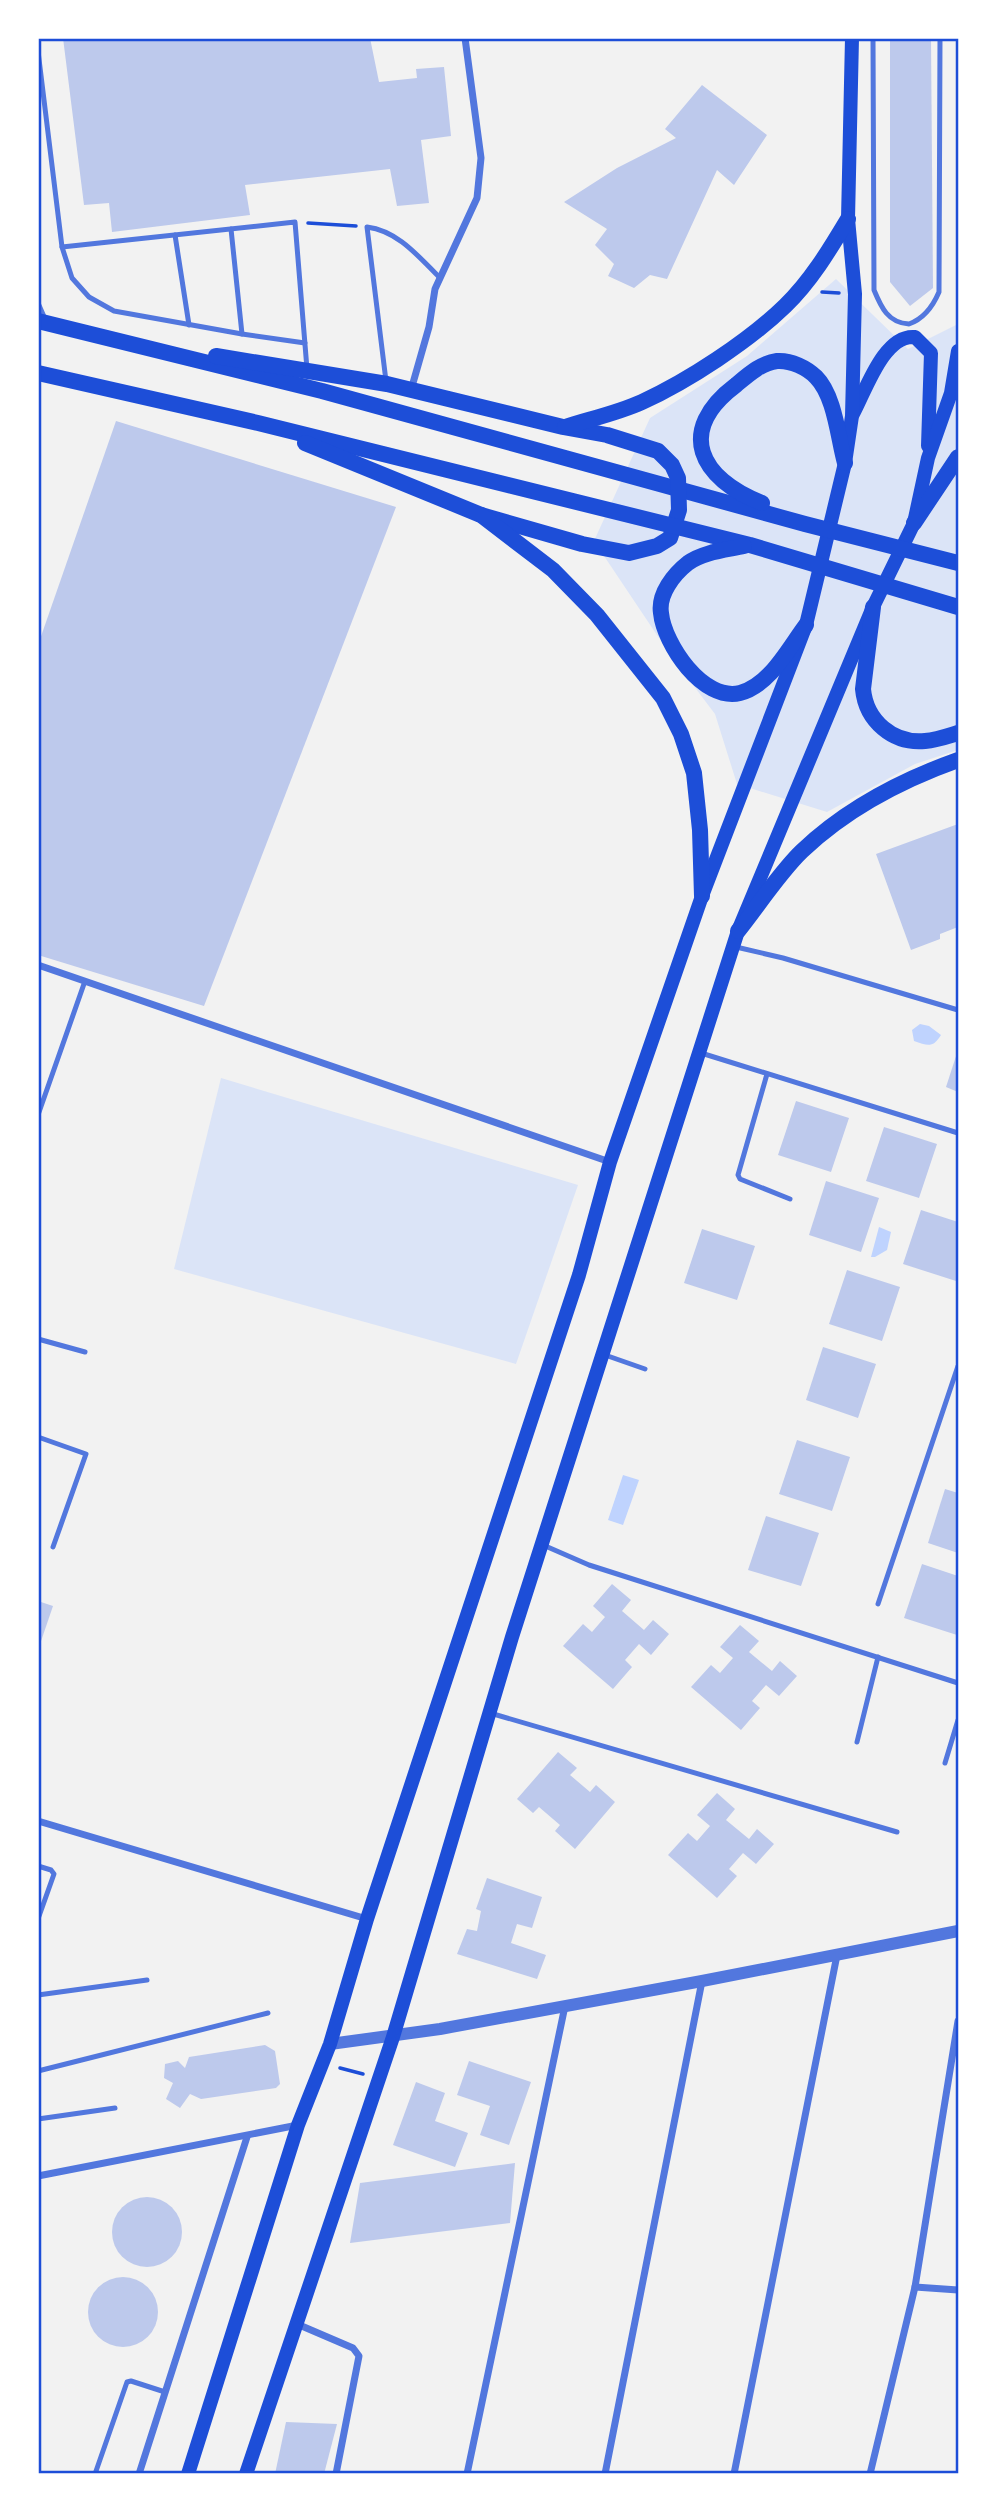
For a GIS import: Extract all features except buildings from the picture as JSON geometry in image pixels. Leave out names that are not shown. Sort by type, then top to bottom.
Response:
[{"type":"main road","points":[[188,2473],[298,2125],[330,2044],[367,1919],[579,1275],[610,1162],[702,896],[806,625],[845,463],[852,416],[855,294],[848,219],[852,38]]},
{"type":"main road","points":[[563,427],[641,403],[703,368],[775,315],[800,291],[848,219]]},
{"type":"main road","points":[[42,322],[322,391],[805,524],[958,563]]},
{"type":"main road","points":[[852,416],[888,347],[909,333],[931,353],[928,458]]},
{"type":"main road","points":[[86,334],[387,384],[563,427],[607,435],[658,451],[672,465],[678,478],[679,510],[670,538],[657,546],[629,553],[582,544],[481,515],[258,424]]},
{"type":"main road","points":[[914,523],[928,458],[951,393],[958,351]]},
{"type":"main road","points":[[805,524],[796,516],[744,495],[723,481],[706,462],[702,450],[702,422],[709,410],[728,391],[764,365],[786,361],[798,365],[816,376],[828,394],[845,463]]},
{"type":"main road","points":[[38,373],[750,545],[958,607]]},
{"type":"main road","points":[[246,2473],[393,2036],[489,1713],[736,938],[873,607],[914,523],[958,457]]},
{"type":"main road","points":[[481,515],[569,585],[597,615],[663,698],[681,734],[694,773],[700,830],[702,896]]},
{"type":"main road","points":[[750,545],[689,562],[668,585],[662,598],[661,613],[686,667],[705,685],[717,691],[727,694],[740,693],[777,666],[806,625]]},
{"type":"main road","points":[[914,594],[958,615]]},
{"type":"main road","points":[[873,607],[863,689],[869,711],[886,731],[906,740],[925,741],[958,733]]},
{"type":"main road","points":[[736,938],[801,852],[853,810],[916,775],[958,760]]},
{"type":"street","points":[[411,391],[429,327],[439,277],[477,198],[481,158],[466,38]]},
{"type":"street","points":[[38,965],[610,1162]]},
{"type":"street","points":[[38,1821],[367,1919]]},
{"type":"street","points":[[330,2044],[393,2036],[565,2006],[958,1931]]},
{"type":"street","points":[[734,2473],[837,1955]]},
{"type":"street","points":[[605,2473],[702,1981]]},
{"type":"street","points":[[467,2473],[565,2006]]},
{"type":"street","points":[[870,2473],[915,2287],[958,2021]]},
{"type":"street","points":[[38,2175],[247,2137],[298,2125]]},
{"type":"street","points":[[139,2473],[247,2137]]},
{"type":"street","points":[[915,2287],[958,2290]]},
{"type":"street","points":[[296,2324],[353,2348],[359,2356],[336,2473]]},
{"type":"lane","points":[[873,38],[874,290],[882,309],[909,333],[915,322],[933,305],[939,292],[940,38]]},
{"type":"lane","points":[[38,51],[62,247],[72,278],[89,296],[114,311],[305,343]]},
{"type":"lane","points":[[62,247],[295,222],[307,371]]},
{"type":"lane","points":[[387,384],[368,227],[390,233],[407,245],[439,277]]},
{"type":"lane","points":[[230,229],[242,334]]},
{"type":"lane","points":[[175,235],[189,325]]},
{"type":"lane","points":[[38,303],[42,322]]},
{"type":"lane","points":[[736,938],[783,958],[958,1010]]},
{"type":"lane","points":[[38,1115],[85,981]]},
{"type":"lane","points":[[699,1053],[958,1133]]},
{"type":"lane","points":[[767,1074],[738,1175],[740,1179],[790,1199]]},
{"type":"lane","points":[[38,1339],[85,1352]]},
{"type":"lane","points":[[604,1355],[645,1369]]},
{"type":"lane","points":[[878,1604],[958,1366]]},
{"type":"lane","points":[[38,1437],[86,1454],[53,1547]]},
{"type":"lane","points":[[542,1545],[589,1565],[958,1683]]},
{"type":"lane","points":[[857,1742],[878,1657]]},
{"type":"lane","points":[[489,1713],[897,1832]]},
{"type":"lane","points":[[945,1763],[958,1720]]},
{"type":"lane","points":[[38,1866],[51,1870],[54,1874],[38,1919]]},
{"type":"lane","points":[[38,1995],[147,1980]]},
{"type":"lane","points":[[38,2071],[268,2013]]},
{"type":"lane","points":[[38,2119],[115,2108]]},
{"type":"lane","points":[[95,2473],[128,2382],[165,2392]]},
{"type":"path","points":[[295,222],[368,227]]},
{"type":"path","points":[[800,291],[855,294]]},
{"type":"path","points":[[321,2062],[379,2079]]},
{"type":"shaded area","points":[[836,279],[908,349],[958,324],[958,750],[915,764],[827,812],[737,784],[715,714],[671,656],[594,541],[650,418],[747,356]]},
{"type":"shaded area","points":[[221,1078],[578,1185],[516,1364],[174,1269]]},
{"type":"water","points":[[920,1024],[929,1026],[941,1035],[933,1044],[914,1041],[912,1030]]},
{"type":"water","points":[[879,1227],[891,1232],[887,1250],[871,1257]]},
{"type":"water","points":[[623,1475],[639,1480],[623,1525],[608,1520]]}]
